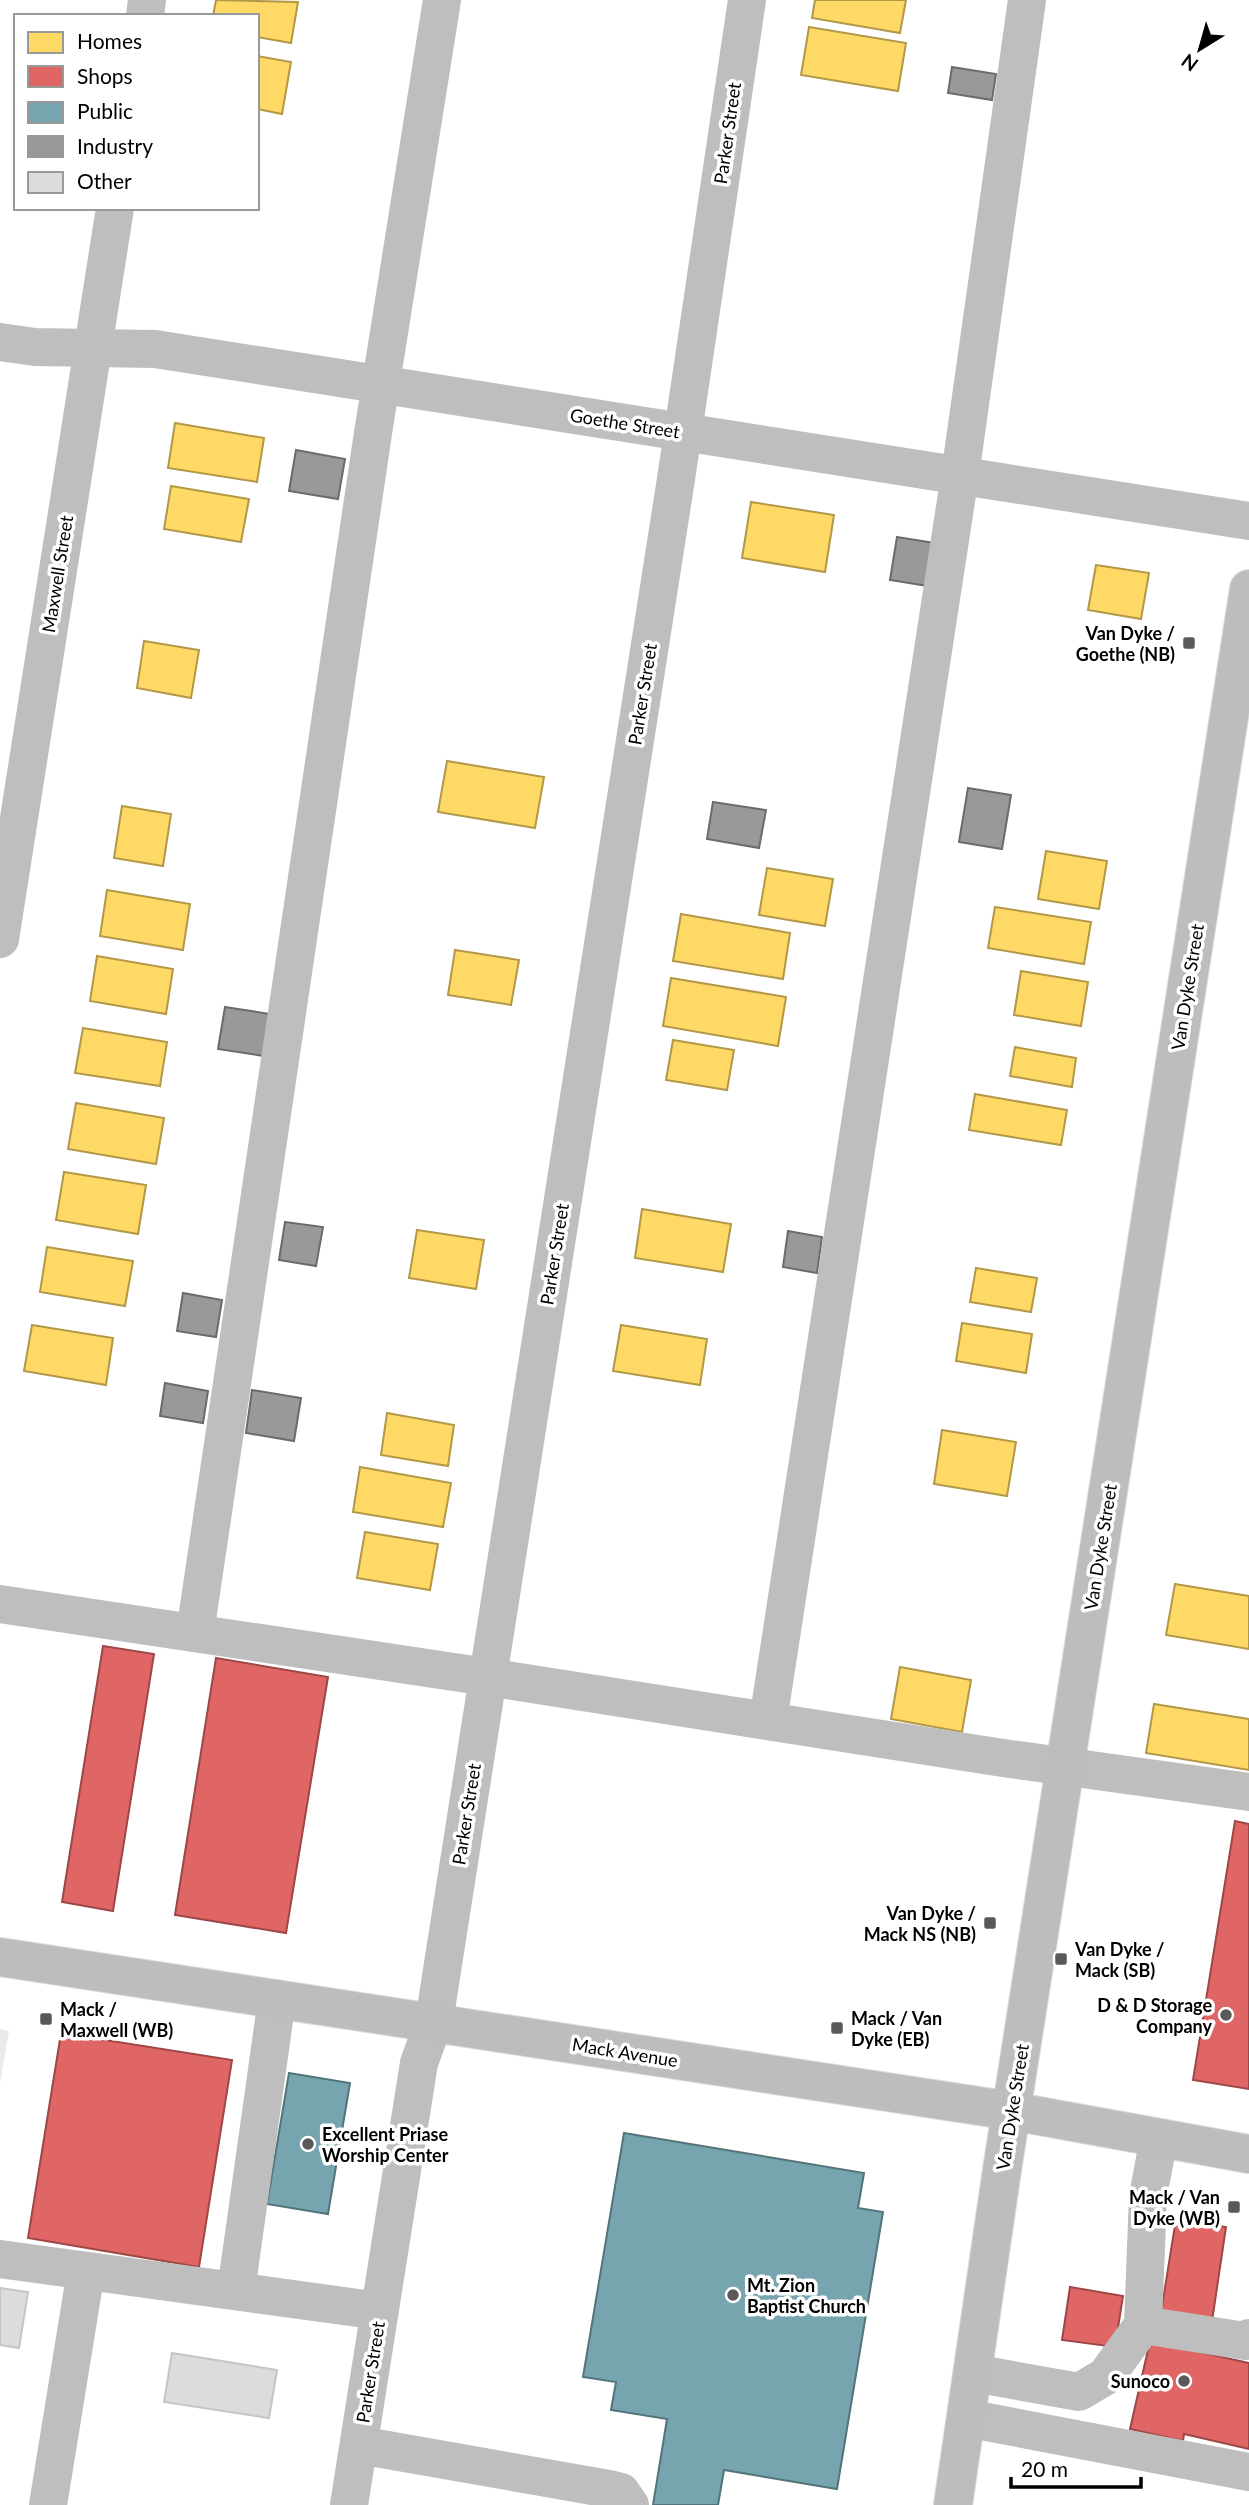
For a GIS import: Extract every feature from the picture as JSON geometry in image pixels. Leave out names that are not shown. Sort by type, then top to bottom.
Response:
[{"type":"main road","name":"Van Dyke Street","points":[[953,2505],[1249,589]]},
{"type":"main road","name":"Mack Avenue","points":[[0,1957],[1012,2111],[1249,2154]]},
{"type":"street","points":[[195,1633],[381,384],[442,0]]},
{"type":"street","name":"Parker Street","points":[[349,2505],[419,2063],[433,2022],[488,1677],[683,432],[747,0]]},
{"type":"street","points":[[768,1721],[960,475],[1027,0]]},
{"type":"street","name":"Maxwell Street","points":[[0,939],[115,210]]},
{"type":"street","name":"Goethe Street","points":[[0,342],[35,347],[155,349],[1249,521]]},
{"type":"street","points":[[0,1604],[1065,1767],[1249,1792]]},
{"type":"street","points":[[236,2291],[277,1999]]},
{"type":"street","points":[[973,2373],[1079,2392],[1106,2376],[1143,2325],[1149,2196],[1159,2138]]},
{"type":"street","points":[[0,2259],[380,2311]]},
{"type":"street","points":[[48,2505],[86,2271]]},
{"type":"street","points":[[1143,2325],[1245,2341],[1249,2338]]},
{"type":"street","points":[[966,2418],[1249,2472]]},
{"type":"street","points":[[359,2445],[610,2489],[621,2492],[630,2505]]},
{"type":"shaded area","points":[[0,2029],[9,2031],[0,2083]]},
{"type":"building: Homes","points":[[216,0],[298,2],[291,43],[259,37],[259,14],[213,14]]},
{"type":"building: Homes","points":[[815,0],[906,0],[900,33],[812,18]]},
{"type":"building: Homes","points":[[809,27],[906,43],[898,91],[801,75]]},
{"type":"building: Homes","points":[[259,56],[291,62],[282,114],[259,109]]},
{"type":"building: Homes","points":[[175,423],[264,438],[257,482],[168,468]]},
{"type":"building: Homes","points":[[171,486],[249,499],[241,542],[164,529]]},
{"type":"building: Homes","points":[[751,502],[834,515],[825,572],[742,558]]},
{"type":"building: Homes","points":[[1096,565],[1149,573],[1141,619],[1088,610]]},
{"type":"building: Homes","points":[[144,641],[199,650],[191,698],[137,688]]},
{"type":"building: Homes","points":[[447,761],[544,777],[535,828],[438,812]]},
{"type":"building: Homes","points":[[122,806],[171,814],[163,866],[114,858]]},
{"type":"building: Homes","points":[[1046,851],[1107,861],[1099,909],[1038,899]]},
{"type":"building: Homes","points":[[767,868],[833,879],[825,926],[759,915]]},
{"type":"building: Homes","points":[[107,890],[190,904],[183,950],[100,936]]},
{"type":"building: Homes","points":[[995,907],[1091,922],[1084,964],[988,948]]},
{"type":"building: Homes","points":[[681,914],[790,933],[783,979],[673,961]]},
{"type":"building: Homes","points":[[455,950],[519,960],[511,1005],[448,995]]},
{"type":"building: Homes","points":[[97,956],[173,969],[166,1014],[90,1001]]},
{"type":"building: Homes","points":[[1021,971],[1088,982],[1081,1026],[1014,1015]]},
{"type":"building: Homes","points":[[671,978],[786,997],[778,1046],[663,1026]]},
{"type":"building: Homes","points":[[83,1028],[167,1042],[160,1086],[75,1073]]},
{"type":"building: Homes","points":[[673,1040],[734,1050],[727,1090],[666,1080]]},
{"type":"building: Homes","points":[[1015,1047],[1076,1058],[1072,1087],[1010,1076]]},
{"type":"building: Homes","points":[[975,1094],[1067,1110],[1061,1145],[969,1130]]},
{"type":"building: Homes","points":[[76,1103],[164,1118],[156,1164],[68,1149]]},
{"type":"building: Homes","points":[[64,1172],[146,1185],[138,1234],[56,1220]]},
{"type":"building: Homes","points":[[642,1209],[731,1224],[723,1272],[635,1258]]},
{"type":"building: Homes","points":[[417,1230],[484,1240],[476,1289],[409,1278]]},
{"type":"building: Homes","points":[[47,1247],[133,1261],[125,1306],[40,1292]]},
{"type":"building: Homes","points":[[976,1268],[1037,1278],[1031,1312],[970,1302]]},
{"type":"building: Homes","points":[[962,1323],[1032,1334],[1026,1373],[956,1361]]},
{"type":"building: Homes","points":[[32,1325],[113,1338],[106,1385],[24,1371]]},
{"type":"building: Homes","points":[[621,1325],[707,1339],[700,1385],[613,1371]]},
{"type":"building: Homes","points":[[387,1413],[454,1425],[448,1466],[381,1455]]},
{"type":"building: Homes","points":[[942,1430],[1016,1442],[1007,1496],[934,1484]]},
{"type":"building: Homes","points":[[360,1467],[451,1483],[443,1527],[353,1512]]},
{"type":"building: Homes","points":[[365,1532],[438,1544],[430,1590],[357,1578]]},
{"type":"building: Homes","points":[[1175,1584],[1249,1596],[1249,1649],[1166,1635]]},
{"type":"building: Homes","points":[[900,1667],[971,1680],[962,1732],[891,1719]]},
{"type":"building: Homes","points":[[1154,1704],[1249,1719],[1249,1770],[1146,1753]]},
{"type":"building: Shops","points":[[103,1646],[154,1654],[113,1911],[62,1902]]},
{"type":"building: Shops","points":[[216,1658],[328,1677],[286,1933],[175,1915]]},
{"type":"building: Shops","name":"D & D Storage Company","points":[[1235,1821],[1249,1824],[1249,2089],[1193,2080]]},
{"type":"building: Shops","points":[[61,2033],[232,2060],[199,2267],[28,2238]]},
{"type":"building: Shops","points":[[1176,2219],[1226,2227],[1211,2328],[1160,2319]]},
{"type":"building: Shops","points":[[1070,2287],[1123,2296],[1115,2347],[1062,2340]]},
{"type":"building: Shops","points":[[1150,2341],[1249,2363],[1249,2449],[1184,2434],[1183,2441],[1130,2429]]},
{"type":"building: Public","name":"Excellent Priase Worship Center","points":[[289,2073],[350,2083],[328,2214],[267,2204]]},
{"type":"building: Public","name":"Mt. Zion Baptist Church","points":[[624,2133],[864,2173],[858,2208],[883,2212],[837,2489],[724,2470],[718,2505],[653,2505],[667,2419],[611,2410],[616,2382],[583,2377]]},
{"type":"building: Industry","points":[[952,67],[996,74],[992,100],[948,93]]},
{"type":"building: Industry","points":[[296,450],[345,459],[338,499],[289,491]]},
{"type":"building: Industry","points":[[897,537],[935,543],[928,586],[890,580]]},
{"type":"building: Industry","points":[[968,788],[1011,795],[1002,849],[959,842]]},
{"type":"building: Industry","points":[[713,802],[766,810],[759,848],[707,839]]},
{"type":"building: Industry","points":[[225,1007],[270,1014],[264,1056],[218,1049]]},
{"type":"building: Industry","points":[[285,1222],[323,1227],[316,1266],[279,1260]]},
{"type":"building: Industry","points":[[788,1231],[822,1237],[817,1273],[783,1267]]},
{"type":"building: Industry","points":[[183,1293],[222,1300],[216,1337],[177,1331]]},
{"type":"building: Industry","points":[[165,1383],[208,1391],[203,1423],[160,1416]]},
{"type":"building: Industry","points":[[252,1390],[301,1398],[294,1441],[246,1433]]},
{"type":"building: Other","points":[[0,2288],[28,2292],[19,2348],[0,2345]]},
{"type":"building: Other","points":[[172,2353],[277,2370],[269,2418],[164,2402]]},
{"type":"place","name":"Van Dyke / Goethe (NB)","points":[[1189,643]]},
{"type":"place","name":"Van Dyke / Mack NS (NB)","points":[[990,1923]]},
{"type":"place","name":"Van Dyke / Mack (SB)","points":[[1061,1959]]},
{"type":"place","name":"D & D Storage Company","points":[[1226,2015]]},
{"type":"place","name":"Mack / Maxwell (WB)","points":[[46,2019]]},
{"type":"place","name":"Mack / Van Dyke (EB)","points":[[837,2028]]},
{"type":"place","name":"Excellent Priase Worship Center","points":[[308,2144]]},
{"type":"place","name":"Mack / Van Dyke (WB)","points":[[1234,2207]]},
{"type":"place","name":"Mt. Zion Baptist Church","points":[[733,2295]]},
{"type":"place","name":"Sunoco","points":[[1184,2381]]}]
